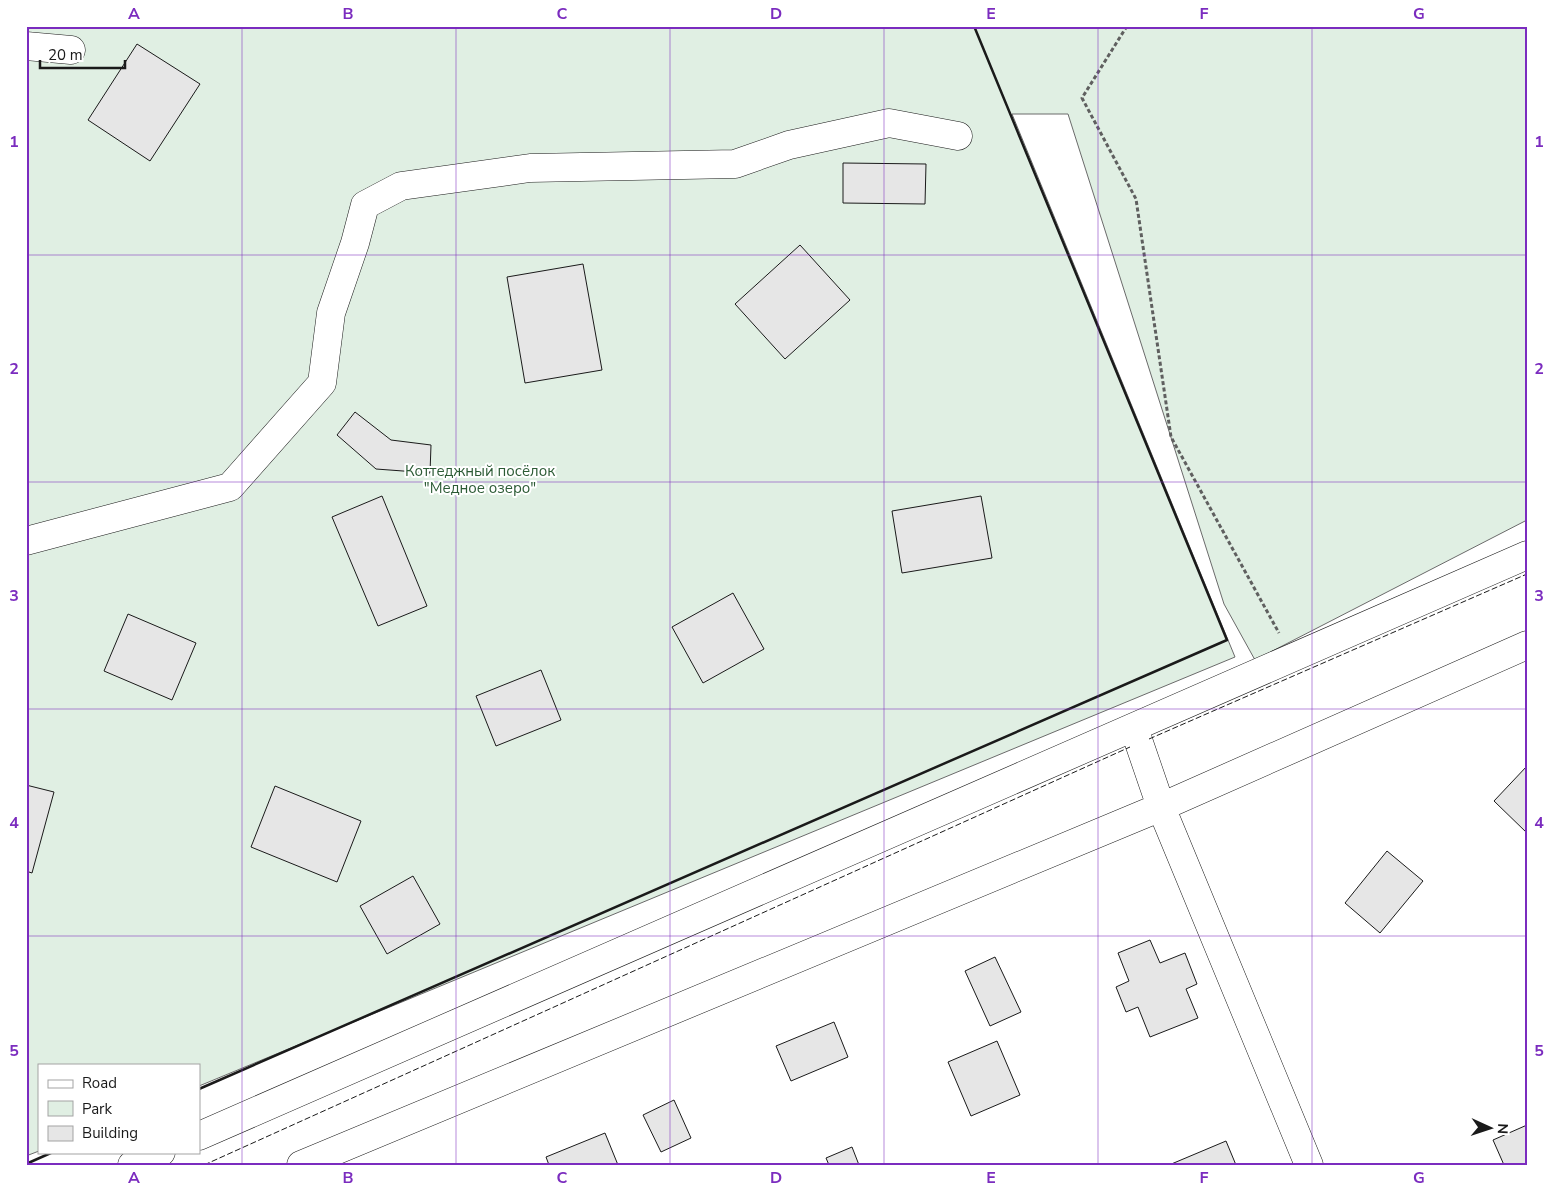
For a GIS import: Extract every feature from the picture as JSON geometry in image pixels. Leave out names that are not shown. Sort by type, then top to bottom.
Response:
[{"type":"street","points":[[26,46],[71,50]]},
{"type":"street","points":[[26,541],[230,487],[322,383],[330,314],[355,243],[365,206],[401,186],[530,168],[735,164],[789,145],[889,123],[958,136]]},
{"type":"street","points":[[200,1136],[1527,555]]},
{"type":"street","points":[[302,1165],[1162,806],[1527,645]]},
{"type":"street","points":[[1134,728],[1162,806],[1309,1165]]},
{"type":"street","points":[[132,1165],[157,1154]]},
{"type":"path","points":[[1127,26],[1082,98],[1136,199],[1171,437],[1293,658]]},
{"type":"green space","name":"Коттеджный посёлок \"Медное озеро\"","points":[[26,26],[1527,26],[1527,520],[1255,660],[1224,604],[1068,114],[1012,114],[1235,657],[200,1086],[200,1064],[38,1064],[38,1151],[26,1156]]},
{"type":"building","points":[[137,44],[200,84],[150,161],[88,120]]},
{"type":"building","points":[[843,163],[926,164],[925,204],[843,203]]},
{"type":"building","points":[[800,245],[850,300],[785,359],[735,304]]},
{"type":"building","points":[[583,264],[602,370],[525,383],[507,277]]},
{"type":"building","points":[[355,412],[391,440],[431,445],[430,473],[376,469],[337,435]]},
{"type":"building","points":[[382,496],[427,606],[378,626],[332,517]]},
{"type":"building","points":[[981,496],[992,558],[902,573],[892,511]]},
{"type":"building","points":[[733,593],[764,649],[703,683],[672,627]]},
{"type":"building","points":[[128,614],[196,643],[172,700],[104,671]]},
{"type":"building","points":[[541,670],[561,720],[496,746],[476,696]]},
{"type":"building","points":[[1527,766],[1527,833],[1494,801]]},
{"type":"building","points":[[26,785],[54,792],[32,873],[26,871]]},
{"type":"building","points":[[275,786],[361,821],[337,882],[251,847]]},
{"type":"building","points":[[1387,851],[1423,881],[1380,933],[1345,903]]},
{"type":"building","points":[[413,876],[440,924],[387,954],[360,906]]},
{"type":"building","points":[[1150,940],[1160,963],[1185,953],[1197,984],[1186,989],[1198,1018],[1150,1037],[1138,1007],[1126,1012],[1116,987],[1129,981],[1118,953]]},
{"type":"building","points":[[995,957],[1021,1012],[990,1026],[965,971]]},
{"type":"building","points":[[834,1022],[848,1057],[791,1081],[776,1046]]},
{"type":"building","points":[[997,1041],[1020,1095],[971,1116],[948,1062]]},
{"type":"building","points":[[674,1100],[691,1138],[661,1152],[643,1115]]},
{"type":"building","points":[[1527,1125],[1527,1165],[1504,1165],[1493,1140]]},
{"type":"building","points":[[605,1133],[618,1165],[549,1165],[546,1157]]},
{"type":"building","points":[[1226,1141],[1236,1165],[1169,1165]]},
{"type":"building","points":[[852,1147],[859,1165],[829,1165],[826,1158]]},
{"type":"fence","points":[[1149,739],[1527,574]]},
{"type":"fence","points":[[204,1165],[1130,747]]},
{"type":"wall","points":[[200,1089],[1227,640],[974,26]]},
{"type":"wall","points":[[26,1164],[48,1154]]}]
